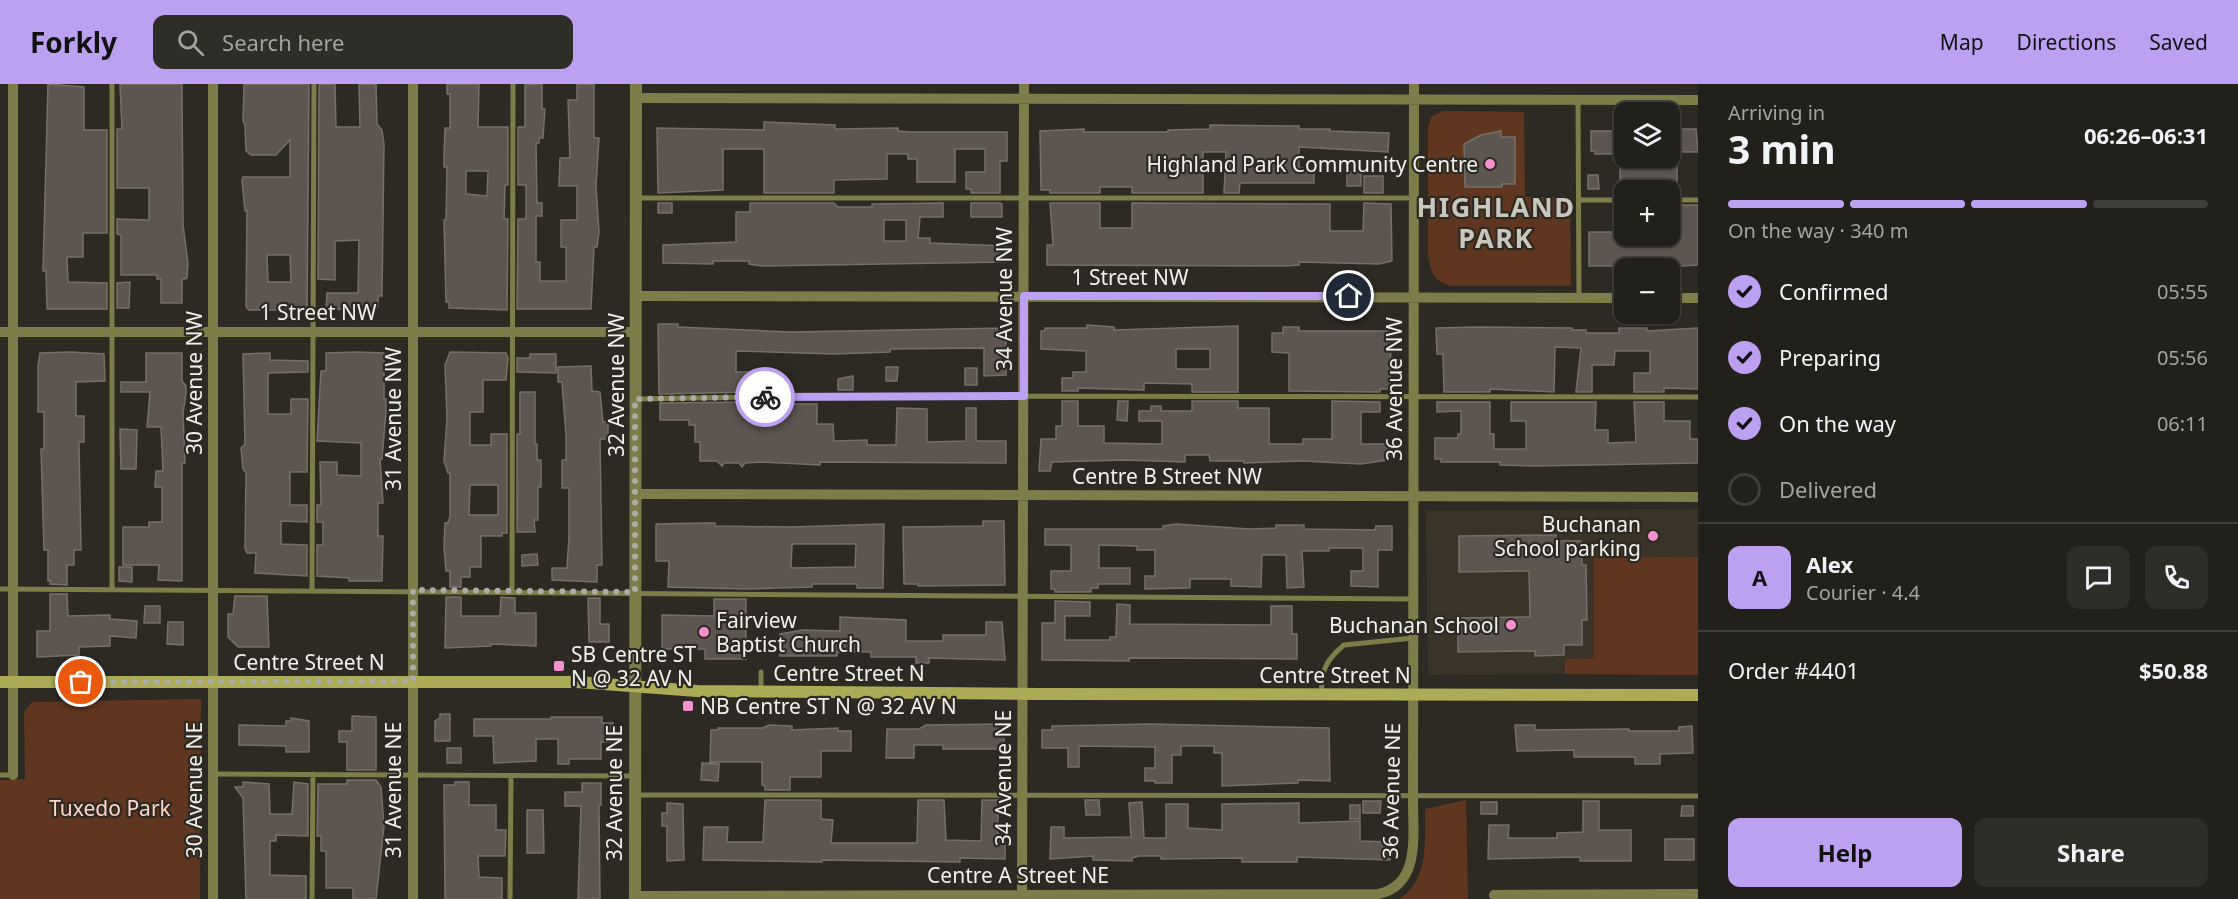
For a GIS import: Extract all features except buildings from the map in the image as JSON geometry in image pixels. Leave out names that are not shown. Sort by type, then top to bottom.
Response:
[{"type":"main road","name":"Centre Street N","points":[[6,682],[577,682],[697,691],[760,692],[1698,695]]},
{"type":"street","points":[[13,84],[12,590],[6,682],[13,775]]},
{"type":"street","name":"30 Avenue NW","points":[[213,84],[214,682]]},
{"type":"street","name":"31 Avenue NW","points":[[413,84],[413,681]]},
{"type":"street","name":"32 Avenue NW","points":[[633,686],[636,494],[636,84]]},
{"type":"street","name":"34 Avenue NW","points":[[1023,694],[1024,84]]},
{"type":"street","name":"36 Avenue NW","points":[[1413,694],[1414,84]]},
{"type":"street","points":[[636,98],[1698,100]]},
{"type":"street","name":"1 Street NW","points":[[635,296],[1614,298]]},
{"type":"street","points":[[1680,298],[1698,298]]},
{"type":"street","name":"1 Street NW","points":[[0,332],[635,332]]},
{"type":"street","name":"Centre B Street NW","points":[[636,494],[1698,497]]},
{"type":"street","name":"31 Avenue NE","points":[[413,681],[413,899]]},
{"type":"street","name":"30 Avenue NE","points":[[213,899],[214,682]]},
{"type":"street","name":"32 Avenue NE","points":[[633,686],[635,897]]},
{"type":"street","name":"34 Avenue NE","points":[[1022,897],[1023,694]]},
{"type":"street","name":"36 Avenue NE","points":[[1399,886],[1408,874],[1411,861],[1413,694]]},
{"type":"street","name":"Centre A Street NE","points":[[635,897],[1377,894],[1399,886]]},
{"type":"street","points":[[1494,895],[1698,894]]},
{"type":"lane","points":[[112,84],[112,589]]},
{"type":"lane","points":[[312,591],[314,84]]},
{"type":"lane","points":[[512,591],[513,84]]},
{"type":"lane","points":[[1578,100],[1579,298]]},
{"type":"lane","points":[[636,198],[1414,198]]},
{"type":"lane","points":[[1579,200],[1614,200]]},
{"type":"lane","points":[[1680,200],[1698,200]]},
{"type":"lane","points":[[635,399],[1024,396],[1698,397]]},
{"type":"lane","points":[[0,590],[413,590],[1413,599]]},
{"type":"lane","points":[[1322,694],[1320,678],[1323,667],[1344,645],[1413,638]]},
{"type":"lane","points":[[760,672],[760,692]]},
{"type":"lane","points":[[213,774],[634,776]]},
{"type":"lane","points":[[312,899],[313,774]]},
{"type":"lane","points":[[0,775],[13,775]]},
{"type":"lane","points":[[510,899],[511,776]]},
{"type":"lane","points":[[634,795],[1022,793],[1698,796]]},
{"type":"shaded area","name":"Buchanan School","points":[[1698,509],[1698,557],[1594,558],[1594,658],[1565,659],[1565,674],[1428,675],[1426,511]]},
{"type":"green space","points":[[1443,111],[1524,112],[1525,197],[1570,197],[1571,286],[1451,286],[1434,275],[1428,255],[1428,128],[1431,117]]},
{"type":"green space","points":[[1698,557],[1698,675],[1565,674],[1565,659],[1594,658],[1594,558]]},
{"type":"green space","name":"Tuxedo Park","points":[[201,699],[200,899],[0,899],[0,780],[25,779],[24,712],[32,702]]},
{"type":"green space","points":[[1466,800],[1468,899],[1399,899],[1409,891],[1420,871],[1425,847],[1425,809]]},
{"type":"way so far","points":[[81,682],[413,681],[413,590],[635,592],[635,399],[765,397]]},
{"type":"place","name":"Highland Park Community Centre","points":[[1490,164]]},
{"type":"place","name":"Buchanan School parking","points":[[1653,536]]},
{"type":"place","name":"Buchanan School","points":[[1511,625]]},
{"type":"place","name":"Fairview Baptist Church","points":[[704,632]]},
{"type":"place","name":"SB Centre ST N @ 32 AV N","points":[[559,666]]},
{"type":"place","name":"NB Centre ST N @ 32 AV N","points":[[688,706]]},
{"type":"district","name":"HIGHLAND PARK","points":[[1496,222]]},
{"type":"route","points":[[765,397],[1024,396],[1024,296],[1349,296]]}]
